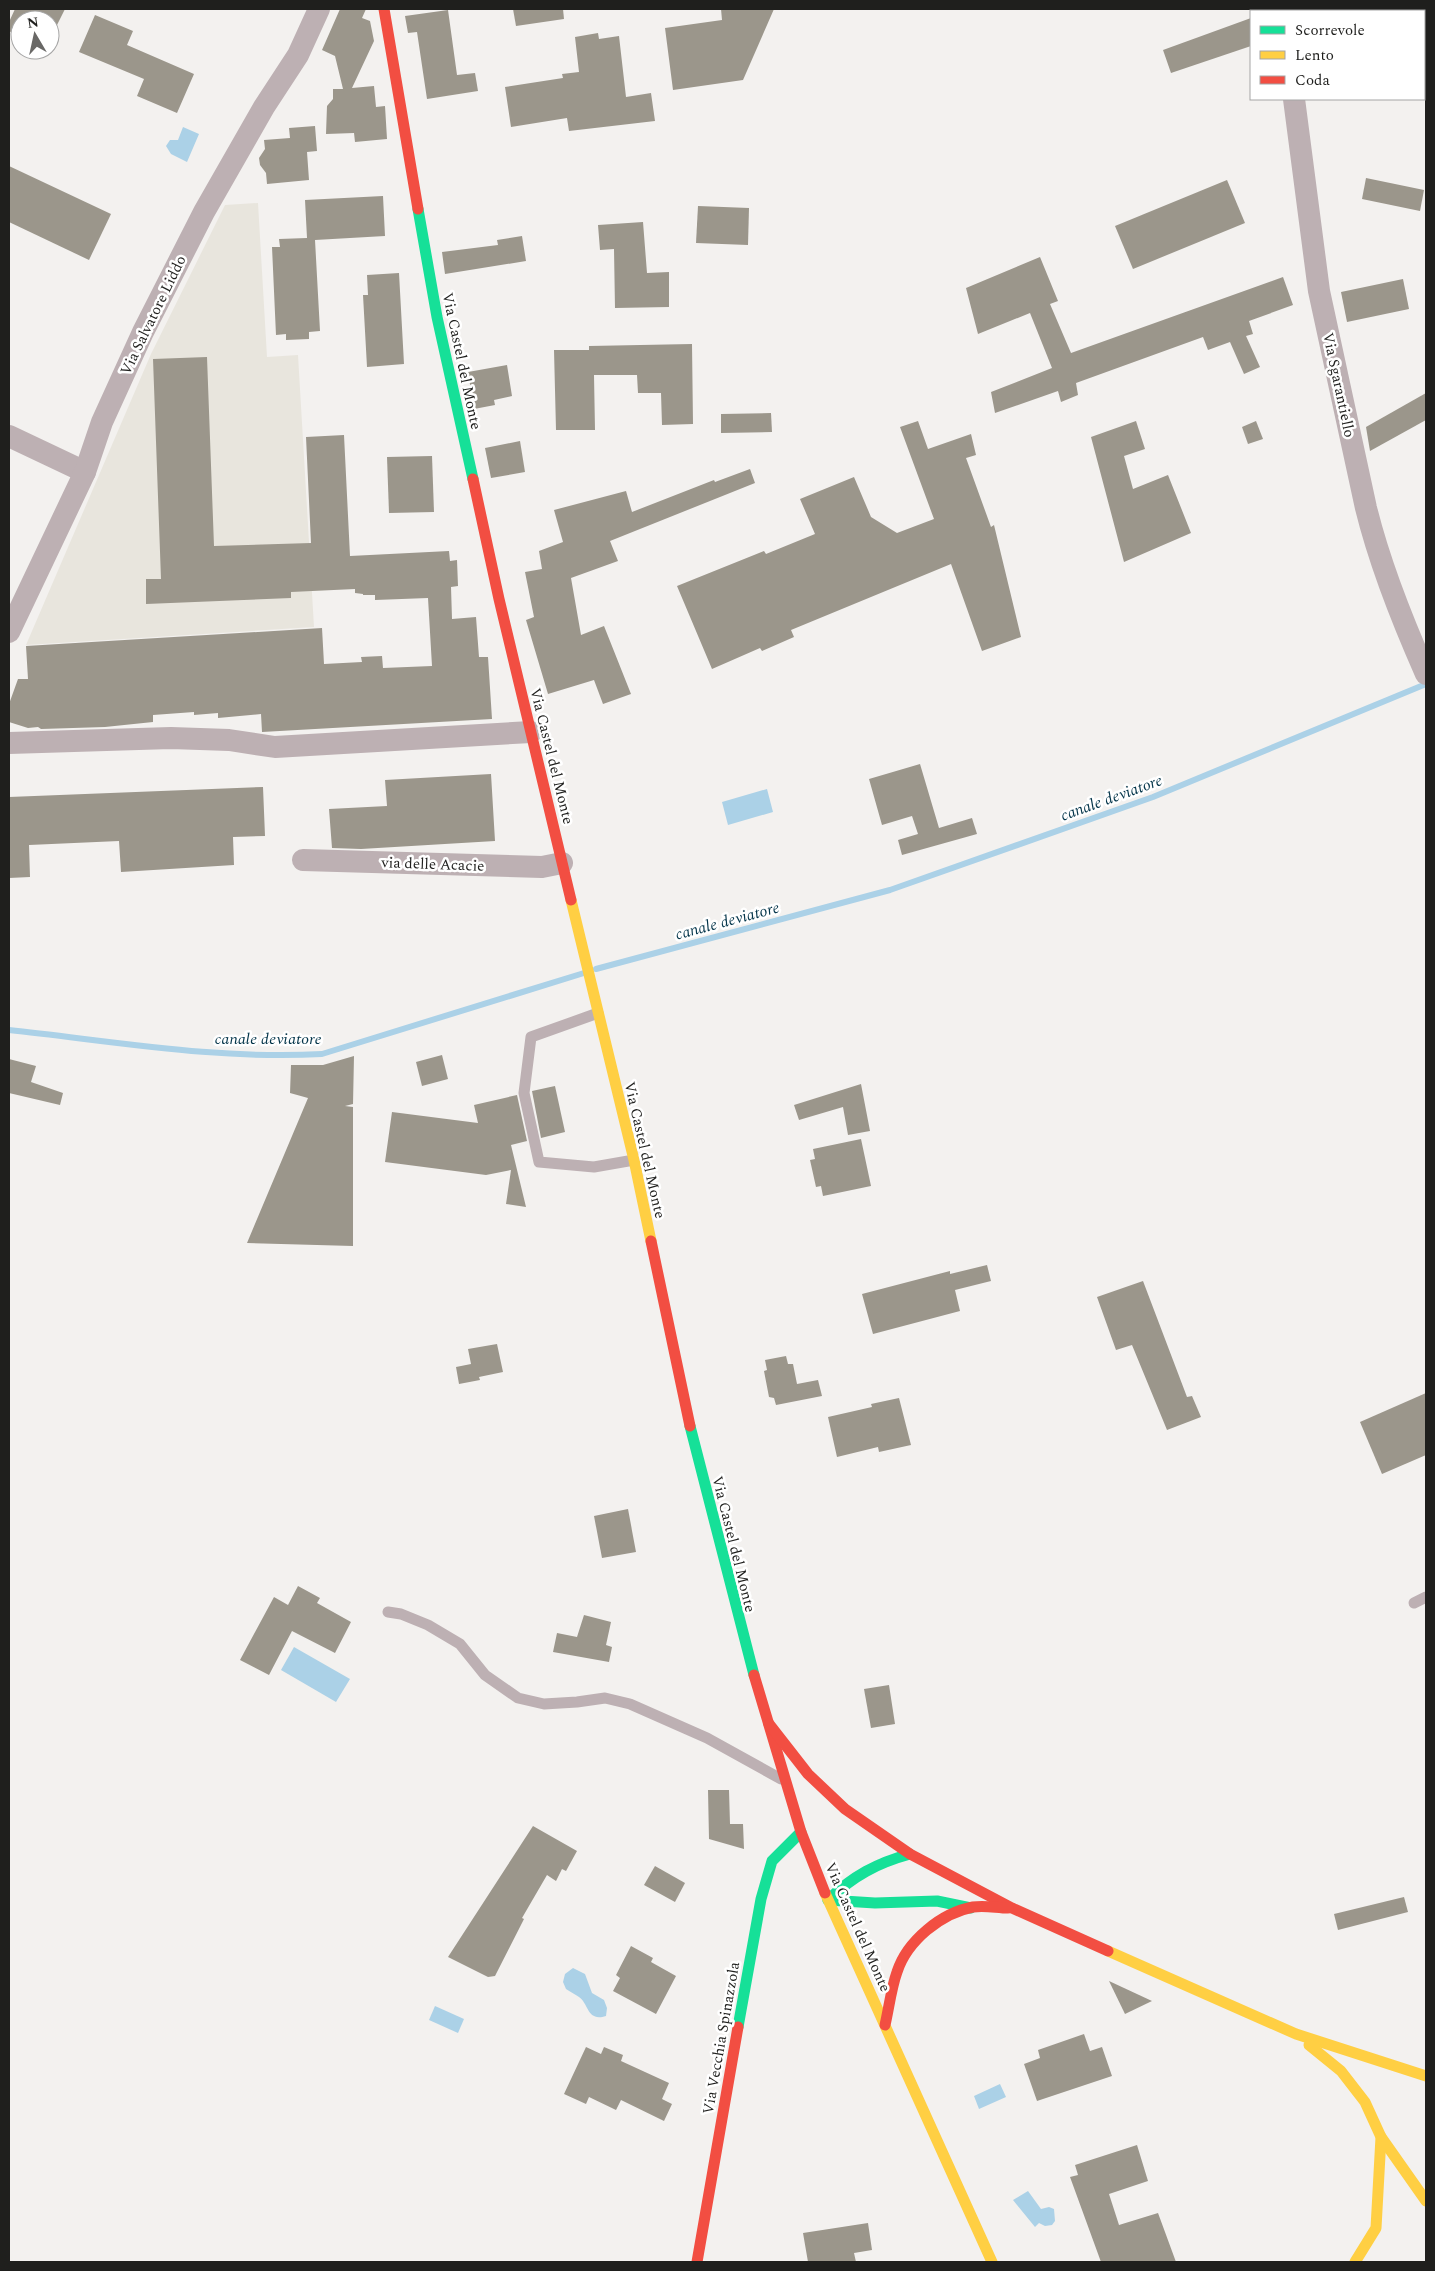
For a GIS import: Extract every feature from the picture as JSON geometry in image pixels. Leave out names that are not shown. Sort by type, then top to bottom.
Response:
[{"type":"main road","name":"Via Castel del Monte","points":[[384,9],[436,317],[496,589],[634,1160],[695,1452],[744,1640],[801,1832],[828,1900],[992,2262]]},
{"type":"main road","points":[[768,1724],[808,1774],[845,1809],[910,1854],[1012,1908],[1296,2034],[1426,2076]]},
{"type":"main road","name":"Via Vecchia Spinazzola","points":[[697,2262],[761,1899],[772,1861],[801,1832]]},
{"type":"main road","points":[[828,1900],[847,1881],[864,1870],[879,1862],[910,1854]]},
{"type":"main road","points":[[828,1900],[882,1904],[934,1900],[953,1902],[971,1908],[1012,1908]]},
{"type":"main road","points":[[885,2025],[897,1971],[910,1948],[926,1930],[945,1918],[971,1908]]},
{"type":"main road","points":[[1296,2034],[1341,2071],[1365,2102],[1381,2137],[1426,2201]]},
{"type":"main road","points":[[1355,2262],[1376,2228],[1381,2137]]},
{"type":"street","name":"Via Salvatore Liddo","points":[[9,632],[85,472],[102,422],[143,332],[204,212],[264,107],[298,55],[319,9]]},
{"type":"street","name":"Via Sgarantiello","points":[[1294,100],[1318,291],[1366,508],[1393,596],[1424,668]]},
{"type":"street","points":[[9,436],[85,472]]},
{"type":"street","points":[[9,743],[171,738],[230,740],[275,748],[531,732]]},
{"type":"street","name":"via delle Acacie","points":[[303,860],[542,868],[562,862]]},
{"type":"lane","points":[[598,1013],[531,1037],[524,1093],[539,1162],[594,1167],[634,1160]]},
{"type":"lane","points":[[1414,1603],[1426,1597]]},
{"type":"lane","points":[[388,1612],[402,1614],[428,1625],[460,1644],[485,1675],[518,1698],[544,1704],[605,1698],[630,1704],[707,1738],[786,1782]]},
{"type":"shaded area","points":[[258,203],[267,357],[298,355],[314,627],[26,645],[151,354],[225,205]]},
{"type":"water","points":[[183,127],[199,134],[187,162],[171,154],[166,146],[170,140],[178,140]]},
{"type":"water","points":[[767,789],[773,812],[728,825],[722,802]]},
{"type":"water","points":[[294,1647],[350,1679],[336,1702],[281,1670]]},
{"type":"water","points":[[573,1968],[585,1974],[592,1993],[604,2000],[607,2008],[606,2016],[595,2017],[582,2000],[566,1989],[563,1982],[565,1974]]},
{"type":"water","points":[[435,2006],[464,2019],[458,2033],[429,2020]]},
{"type":"water","points":[[1000,2084],[1006,2097],[979,2109],[974,2096]]},
{"type":"water","points":[[1028,2191],[1041,2209],[1049,2207],[1054,2209],[1055,2221],[1052,2225],[1045,2226],[1039,2223],[1035,2227],[1013,2200]]},
{"type":"building","points":[[65,9],[60,19],[60,10],[15,10]]},
{"type":"building","points":[[340,9],[366,9],[362,18],[370,21],[374,41],[352,88],[374,86],[376,107],[385,106],[387,139],[355,142],[354,133],[326,134],[327,106],[333,99],[333,89],[343,89],[335,56],[322,50]]},
{"type":"building","points":[[513,9],[563,9],[564,19],[516,26]]},
{"type":"building","points":[[721,9],[774,9],[743,80],[673,90],[665,28],[722,20]]},
{"type":"building","points":[[448,10],[457,75],[475,73],[478,91],[427,99],[417,32],[408,33],[405,16]]},
{"type":"building","points":[[95,15],[133,31],[127,45],[194,74],[177,113],[137,96],[144,79],[79,52]]},
{"type":"building","points":[[1250,18],[1250,46],[1171,73],[1163,50]]},
{"type":"building","points":[[598,33],[599,39],[619,36],[626,97],[651,93],[655,121],[569,131],[567,118],[511,127],[505,87],[563,78],[562,74],[579,72],[575,37]]},
{"type":"building","points":[[315,126],[317,151],[307,152],[309,180],[267,184],[266,173],[260,165],[259,158],[265,149],[264,140],[290,138],[289,128]]},
{"type":"building","points":[[9,166],[111,214],[89,260],[9,222]]},
{"type":"building","points":[[1366,178],[1424,190],[1420,211],[1362,199]]},
{"type":"building","points":[[1227,180],[1245,223],[1133,269],[1115,226]]},
{"type":"building","points":[[383,196],[385,236],[315,240],[320,331],[309,332],[309,339],[286,340],[286,334],[276,335],[272,247],[280,247],[279,239],[307,238],[305,200]]},
{"type":"building","points":[[698,206],[749,208],[748,245],[696,243]]},
{"type":"building","points":[[643,222],[647,273],[669,272],[669,307],[615,308],[614,249],[600,250],[598,225]]},
{"type":"building","points":[[522,236],[526,261],[445,274],[442,252],[498,245],[497,240]]},
{"type":"building","points":[[1040,257],[1058,301],[1050,304],[1071,353],[1283,277],[1293,305],[1249,321],[1253,334],[1246,336],[1260,367],[1244,374],[1230,342],[1208,350],[1203,337],[1076,383],[1078,395],[1061,402],[1058,391],[995,413],[991,392],[1052,368],[1030,313],[978,334],[966,288]]},
{"type":"building","points":[[399,273],[404,364],[367,367],[363,295],[368,295],[367,275]]},
{"type":"building","points":[[1403,279],[1409,309],[1347,322],[1341,292]]},
{"type":"building","points":[[692,344],[693,424],[662,425],[661,393],[638,393],[637,375],[594,375],[595,430],[556,430],[554,350],[589,350],[589,346]]},
{"type":"building","points":[[207,357],[214,546],[311,543],[306,437],[344,435],[350,556],[449,551],[450,561],[457,560],[458,586],[451,587],[452,619],[476,617],[479,657],[488,657],[492,719],[262,732],[261,714],[218,718],[218,713],[194,715],[194,712],[153,715],[153,722],[105,727],[41,729],[38,727],[28,728],[9,722],[9,704],[18,679],[28,679],[26,646],[322,628],[324,664],[362,662],[361,657],[382,656],[383,668],[432,666],[428,598],[375,600],[375,595],[355,593],[355,589],[291,592],[291,598],[146,604],[146,579],[161,579],[153,359]]},
{"type":"building","points":[[507,365],[512,396],[494,400],[495,405],[474,409],[468,372]]},
{"type":"building","points":[[1426,393],[1426,420],[1370,451],[1366,427]]},
{"type":"building","points":[[771,413],[772,432],[721,433],[721,414]]},
{"type":"building","points":[[918,421],[928,449],[971,434],[976,455],[966,458],[991,527],[994,525],[1021,637],[982,651],[951,564],[791,630],[794,637],[762,651],[760,648],[712,669],[677,586],[764,551],[766,554],[815,534],[800,499],[854,477],[871,517],[897,533],[934,519],[900,427]]},
{"type":"building","points":[[1136,421],[1145,449],[1124,456],[1133,489],[1168,475],[1191,533],[1124,562],[1091,437]]},
{"type":"building","points":[[1256,421],[1263,439],[1248,444],[1242,427]]},
{"type":"building","points":[[520,441],[525,472],[491,478],[485,448]]},
{"type":"building","points":[[432,456],[434,512],[389,513],[387,457]]},
{"type":"building","points":[[750,469],[755,483],[610,541],[618,561],[571,578],[581,635],[604,626],[631,694],[603,704],[594,680],[548,694],[526,620],[534,617],[525,572],[542,569],[539,551],[563,542],[554,510],[626,491],[632,512],[714,480],[715,482]]},
{"type":"building","points":[[920,764],[939,828],[972,818],[977,834],[902,855],[898,840],[918,834],[912,816],[882,825],[869,779]]},
{"type":"building","points":[[491,774],[495,841],[361,849],[332,848],[329,809],[387,806],[385,780]]},
{"type":"building","points":[[263,787],[265,836],[233,837],[234,865],[121,872],[119,841],[29,845],[30,877],[9,878],[9,797]]},
{"type":"building","points":[[442,1055],[448,1079],[422,1086],[416,1062]]},
{"type":"building","points":[[354,1056],[353,1104],[345,1106],[353,1107],[353,1246],[247,1243],[308,1098],[290,1093],[291,1065],[323,1065]]},
{"type":"building","points":[[9,1059],[36,1066],[31,1082],[63,1093],[60,1105],[9,1093]]},
{"type":"building","points":[[861,1084],[870,1131],[848,1135],[843,1107],[799,1120],[794,1105]]},
{"type":"building","points":[[555,1086],[565,1132],[541,1138],[532,1091]]},
{"type":"building","points":[[517,1095],[527,1141],[511,1145],[526,1207],[506,1204],[511,1170],[486,1175],[385,1162],[392,1112],[478,1123],[474,1105]]},
{"type":"building","points":[[861,1139],[871,1186],[823,1196],[821,1186],[816,1187],[810,1160],[815,1159],[813,1149]]},
{"type":"building","points":[[987,1265],[991,1281],[955,1290],[960,1311],[873,1334],[862,1294],[950,1271],[950,1274]]},
{"type":"building","points":[[1143,1281],[1187,1397],[1192,1396],[1201,1417],[1167,1430],[1132,1345],[1116,1350],[1097,1297]]},
{"type":"building","points":[[497,1344],[503,1372],[479,1377],[480,1380],[459,1384],[456,1367],[471,1364],[468,1349]]},
{"type":"building","points":[[786,1356],[788,1364],[793,1364],[797,1384],[818,1380],[822,1396],[776,1405],[774,1398],[769,1397],[764,1371],[767,1370],[765,1360]]},
{"type":"building","points":[[1426,1393],[1426,1455],[1382,1474],[1360,1422]]},
{"type":"building","points":[[899,1398],[911,1445],[879,1452],[878,1447],[837,1457],[828,1417],[872,1407],[871,1404]]},
{"type":"building","points":[[628,1509],[636,1552],[602,1558],[594,1516]]},
{"type":"building","points":[[298,1586],[320,1598],[317,1603],[351,1622],[335,1653],[292,1631],[269,1675],[240,1660],[274,1597],[288,1605]]},
{"type":"building","points":[[584,1615],[611,1622],[606,1645],[612,1647],[609,1662],[553,1652],[557,1633],[577,1637]]},
{"type":"building","points":[[889,1685],[895,1724],[871,1728],[864,1689]]},
{"type":"building","points":[[708,1790],[729,1790],[730,1824],[743,1824],[744,1849],[709,1839]]},
{"type":"building","points":[[533,1826],[577,1851],[566,1871],[562,1869],[556,1881],[547,1875],[522,1918],[524,1919],[495,1976],[488,1977],[448,1957]]},
{"type":"building","points":[[655,1866],[685,1883],[675,1902],[644,1885]]},
{"type":"building","points":[[1404,1897],[1408,1912],[1338,1930],[1334,1914]]},
{"type":"building","points":[[631,1946],[653,1958],[651,1962],[676,1976],[656,2014],[613,1991],[620,1978],[616,1975]]},
{"type":"building","points":[[1109,1981],[1152,2001],[1125,2014]]},
{"type":"building","points":[[1084,2034],[1090,2051],[1102,2047],[1112,2076],[1037,2101],[1024,2064],[1040,2058],[1038,2050]]},
{"type":"building","points":[[586,2047],[601,2054],[604,2047],[623,2055],[621,2061],[669,2083],[662,2099],[672,2104],[664,2121],[621,2100],[616,2110],[589,2097],[586,2104],[564,2094]]},
{"type":"building","points":[[1137,2145],[1148,2181],[1109,2194],[1119,2225],[1158,2213],[1176,2262],[1101,2262],[1070,2177],[1078,2175],[1075,2165]]},
{"type":"building","points":[[868,2223],[872,2250],[854,2253],[856,2262],[808,2262],[803,2233]]},
{"type":"waterway","name":"canale deviatore","points":[[596,969],[890,890],[1153,797],[1426,684]]},
{"type":"waterway","name":"canale deviatore","points":[[9,1030],[204,1052],[283,1055],[322,1054],[584,973]]},
{"type":"traffic: fast","points":[[418,209],[437,317],[473,479]]},
{"type":"traffic: fast","points":[[690,1426],[754,1675]]},
{"type":"traffic: fast","points":[[738,2027],[761,1899],[772,1861],[801,1832]]},
{"type":"traffic: fast","points":[[828,1900],[866,1871],[910,1854]]},
{"type":"traffic: fast","points":[[828,1900],[875,1903],[937,1901],[971,1908]]},
{"type":"traffic: slow","points":[[571,900],[634,1160],[651,1241]]},
{"type":"traffic: slow","points":[[825,1893],[992,2262]]},
{"type":"traffic: slow","points":[[1108,1951],[1296,2034],[1426,2076]]},
{"type":"traffic: slow","points":[[1309,2045],[1341,2071],[1365,2102],[1381,2137],[1376,2228],[1355,2262]]},
{"type":"traffic: slow","points":[[1381,2137],[1426,2201]]},
{"type":"traffic: jam","points":[[384,9],[418,209]]},
{"type":"traffic: jam","points":[[473,479],[499,599],[571,900]]},
{"type":"traffic: jam","points":[[651,1241],[690,1426]]},
{"type":"traffic: jam","points":[[754,1675],[801,1832],[825,1893]]},
{"type":"traffic: jam","points":[[769,1724],[808,1774],[845,1809],[910,1854],[1012,1908],[1108,1951]]},
{"type":"traffic: jam","points":[[885,2025],[897,1972],[917,1939],[938,1922],[961,1910],[977,1906],[1008,1908]]},
{"type":"traffic: jam","points":[[697,2262],[738,2027]]}]
